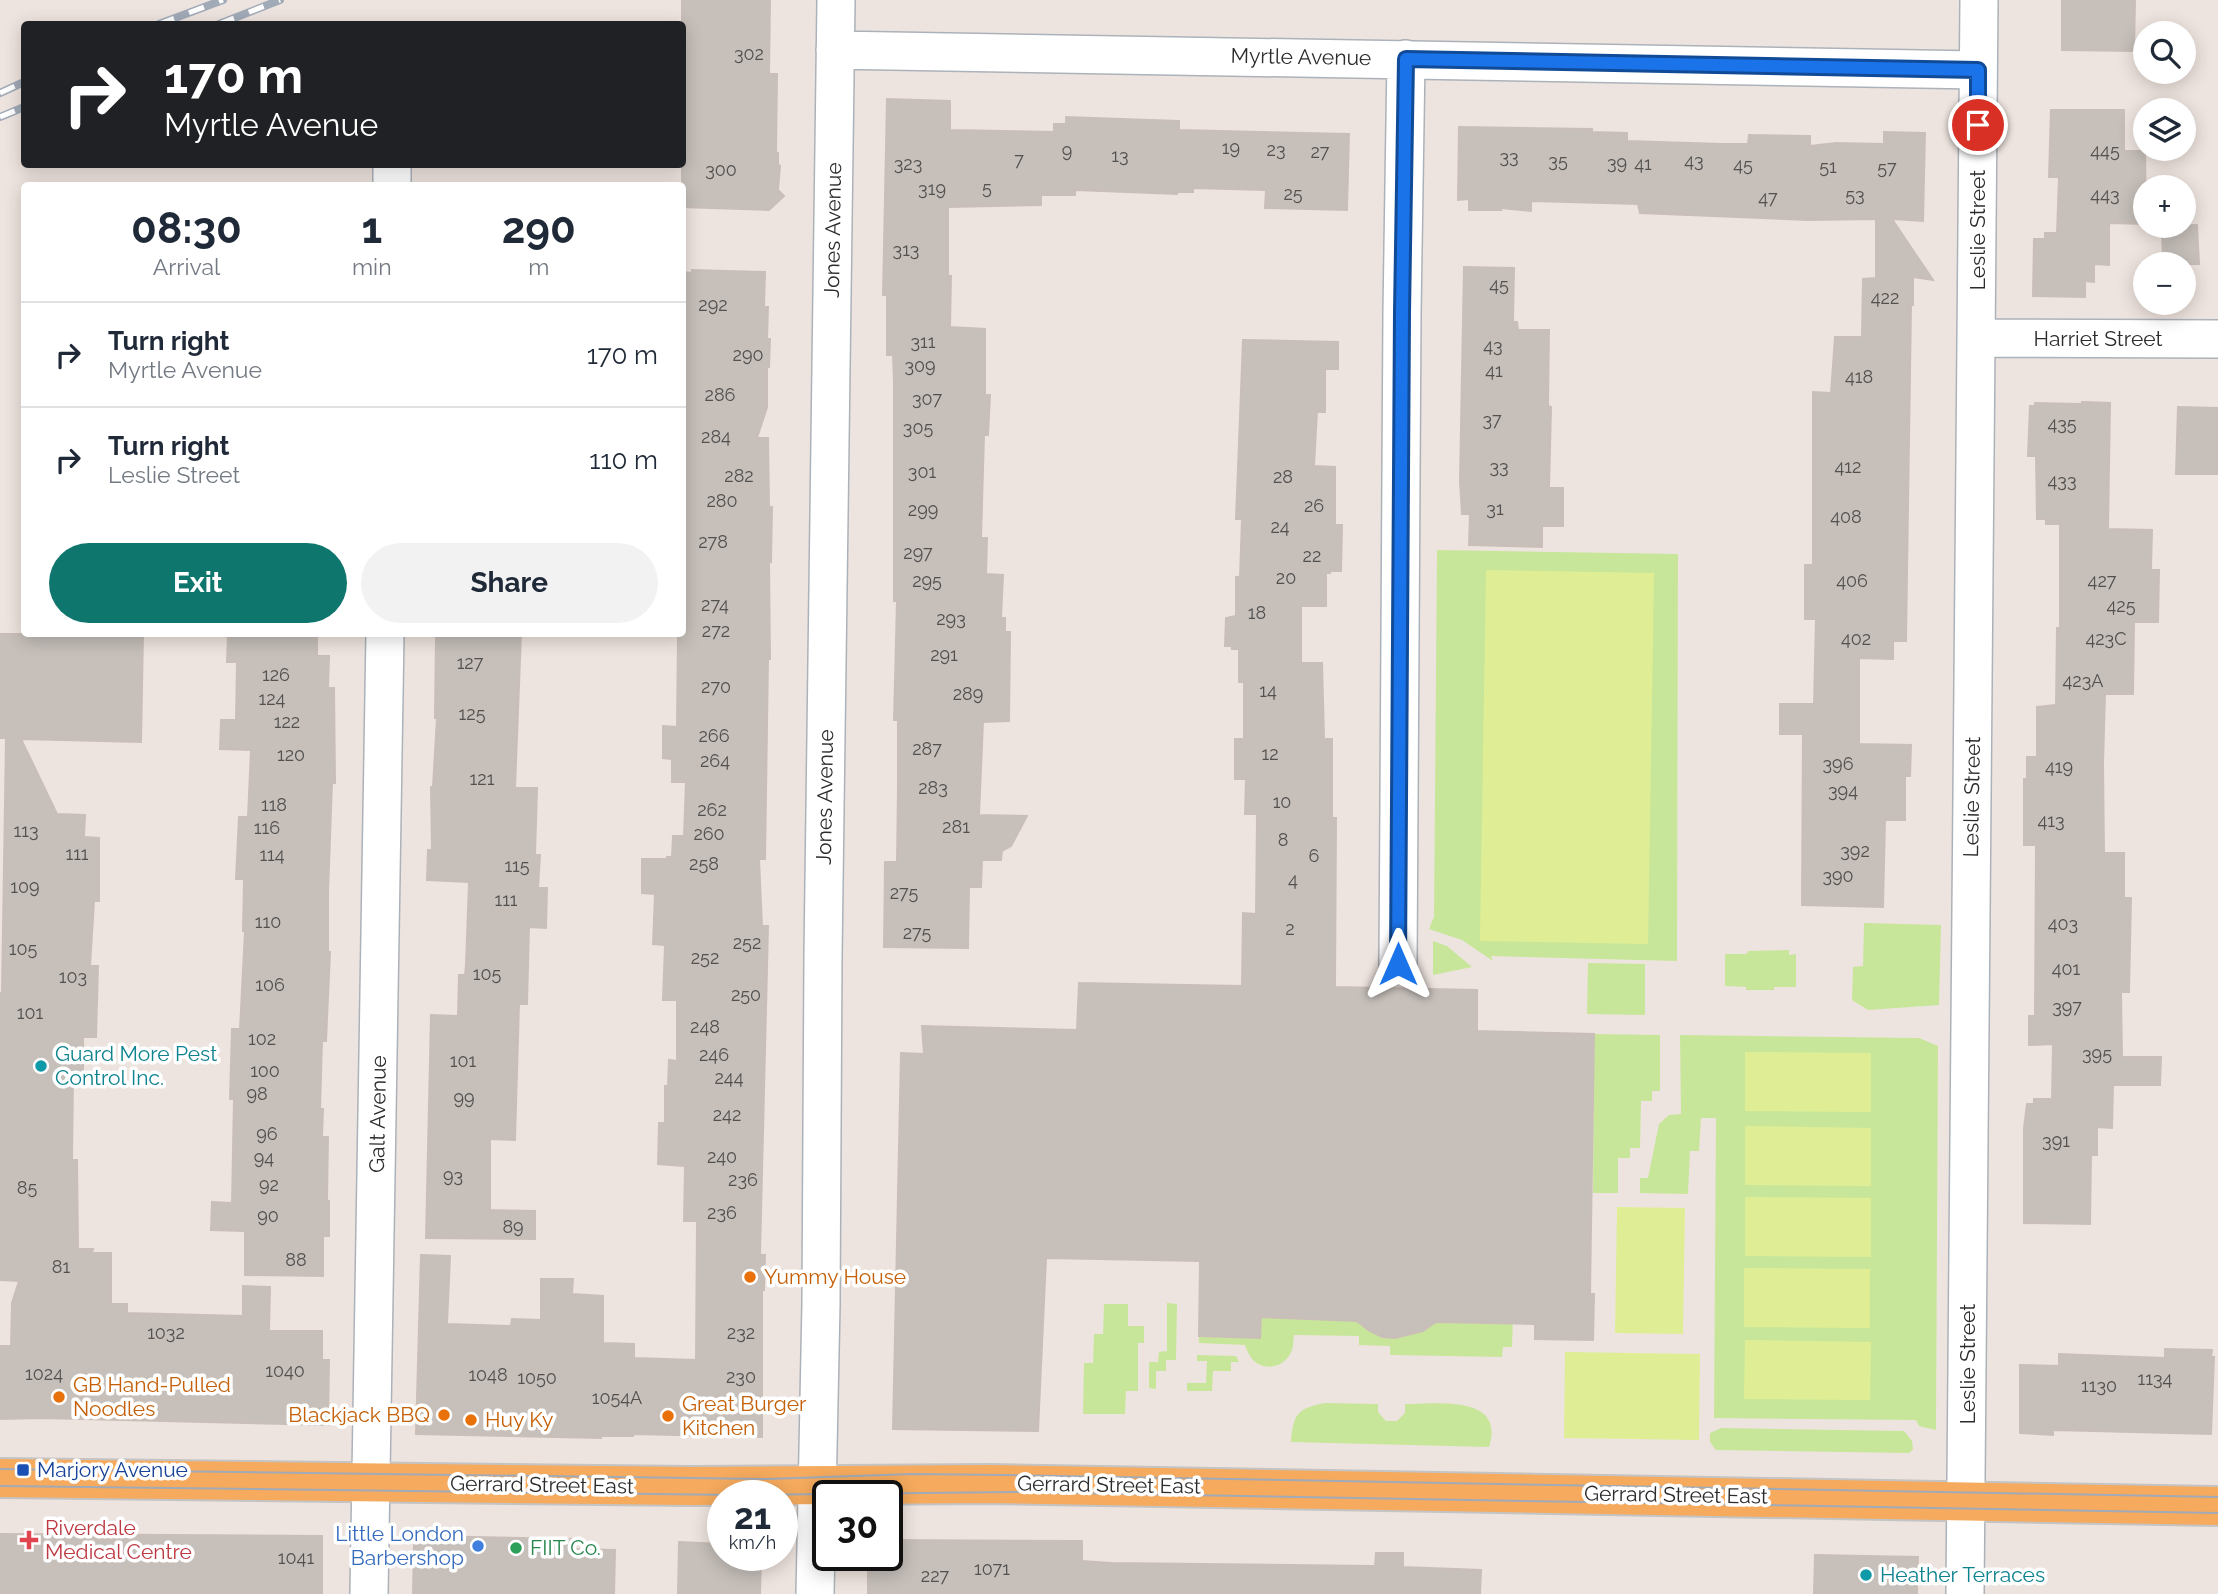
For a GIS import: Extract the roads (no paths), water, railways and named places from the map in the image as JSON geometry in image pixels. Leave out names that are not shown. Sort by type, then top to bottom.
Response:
[{"type":"main road","name":"Gerrard Street East","points":[[0,1478],[812,1485]]},
{"type":"main road","name":"Gerrard Street East","points":[[903,1484],[990,1483],[2218,1506]]},
{"type":"street","name":"Jones Avenue","points":[[817,1480],[836,0]]},
{"type":"street","name":"Leslie Street","points":[[1965,1594],[1979,0]]},
{"type":"street","name":"Myrtle Avenue","points":[[835,50],[1978,70]]},
{"type":"street","points":[[1398,964],[1406,59]]},
{"type":"street","name":"Harriet Street","points":[[1977,338],[2218,339]]},
{"type":"street","name":"Galt Avenue","points":[[369,1594],[385,637]]},
{"type":"street","name":"Jones Avenue","points":[[815,1571],[815,1594]]},
{"type":"tram line","points":[[0,1469],[767,1479],[912,1474],[1006,1475],[2218,1497]]},
{"type":"tram line","points":[[0,1486],[738,1495],[1015,1492],[2218,1513]]},
{"type":"railway","points":[[167,21],[223,0]]},
{"type":"railway","points":[[227,21],[280,0]]},
{"type":"railway","points":[[0,93],[21,83]]},
{"type":"railway","points":[[0,117],[21,108]]},
{"type":"place","name":"Guard More Pest Control Inc.","points":[[41,1066]]},
{"type":"place","name":"Yummy House","points":[[750,1277]]},
{"type":"place","name":"GB Hand-Pulled Noodles","points":[[59,1397]]},
{"type":"place","name":"Blackjack BBQ","points":[[444,1415]]},
{"type":"place","name":"Great Burger Kitchen","points":[[668,1416]]},
{"type":"place","name":"Huy Ky","points":[[471,1420]]},
{"type":"place","name":"Marjory Avenue","points":[[23,1470]]},
{"type":"place","name":"Riverdale Medical Centre","points":[[29,1540]]},
{"type":"place","name":"Little London Barbershop","points":[[478,1546]]},
{"type":"place","name":"FIIT Co.","points":[[516,1548]]},
{"type":"place","name":"Heather Terraces","points":[[1866,1575]]}]
